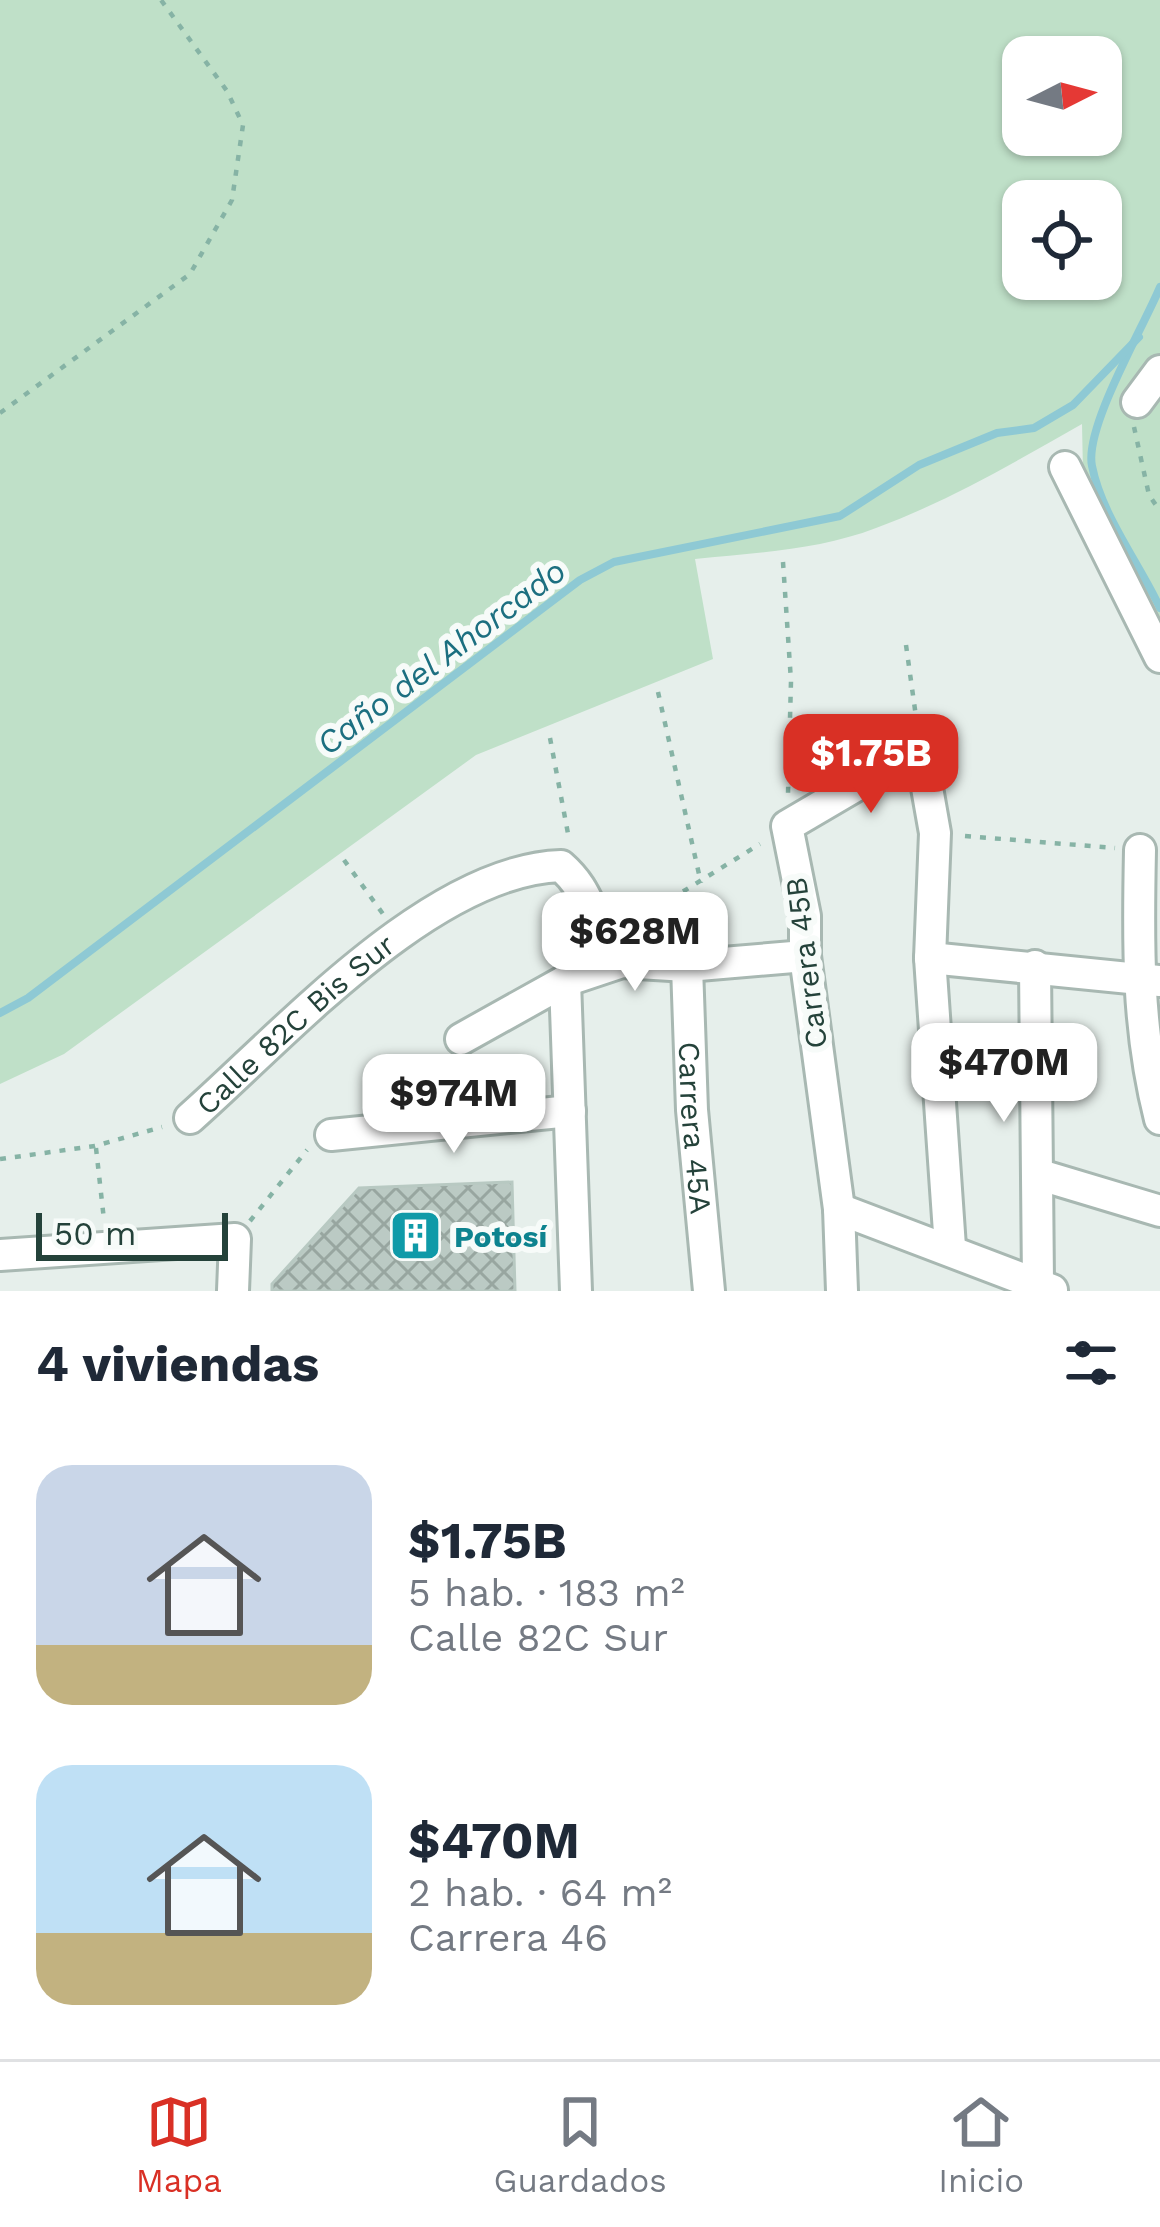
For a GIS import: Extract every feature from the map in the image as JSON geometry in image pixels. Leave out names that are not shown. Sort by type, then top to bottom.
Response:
[{"type":"street","points":[[1137,402],[1160,371]]},
{"type":"street","points":[[1065,467],[1160,657]]},
{"type":"street","points":[[788,826],[920,748],[935,833],[930,958],[950,1247]]},
{"type":"street","name":"Carrera 45B","points":[[788,826],[805,916],[805,956],[839,1209],[842,1291]]},
{"type":"street","points":[[1139,850],[1149,980],[1146,1061],[1160,1119]]},
{"type":"street","name":"Calle 82C Bis Sur","points":[[190,1118],[397,933],[440,906],[537,867],[561,866],[577,880]]},
{"type":"street","points":[[577,880],[592,921],[606,938],[644,959],[687,966],[805,956]]},
{"type":"street","points":[[930,958],[1149,980]]},
{"type":"street","points":[[461,1039],[565,981],[644,959]]},
{"type":"street","name":"Carrera 45A","points":[[687,966],[692,1110],[709,1291]]},
{"type":"street","points":[[839,1209],[1046,1287],[1037,1174],[1035,966]]},
{"type":"street","points":[[565,981],[575,1291]]},
{"type":"street","points":[[331,1135],[570,1111]]},
{"type":"street","points":[[1037,1174],[1160,1210]]},
{"type":"street","points":[[0,1255],[235,1239],[233,1291]]},
{"type":"path","points":[[0,413],[190,274],[232,200],[243,125],[227,91],[161,0]]},
{"type":"path","points":[[1137,402],[1137,454],[1148,496],[1160,511]]},
{"type":"path","points":[[606,938],[788,826],[791,680],[783,562]]},
{"type":"path","points":[[907,645],[920,748]]},
{"type":"path","points":[[658,692],[701,883]]},
{"type":"path","points":[[550,738],[577,880]]},
{"type":"path","points":[[935,833],[1139,850]]},
{"type":"path","points":[[344,860],[397,933]]},
{"type":"path","name":"Calle 82C Bis Sur","points":[[0,1159],[95,1146],[190,1118]]},
{"type":"path","points":[[95,1146],[107,1250]]},
{"type":"green space","points":[[0,0],[1160,0],[1160,627],[1083,472],[1082,424],[956,493],[876,528],[810,546],[695,559],[713,659],[476,755],[64,1054],[0,1084]]},
{"type":"building","name":"Potosí","points":[[512,1182],[515,1291],[272,1291],[272,1284],[359,1188]]},
{"type":"waterway","points":[[1160,287],[1106,403],[1092,449],[1092,466],[1104,503],[1160,608]]},
{"type":"waterway","name":"Caño del Ahorcado","points":[[0,1013],[28,998],[580,580],[614,562],[840,516],[919,465],[997,433],[1034,428],[1073,405],[1139,337]]},
{"type":"place","name":"Potosí","points":[[415,1236]]}]
